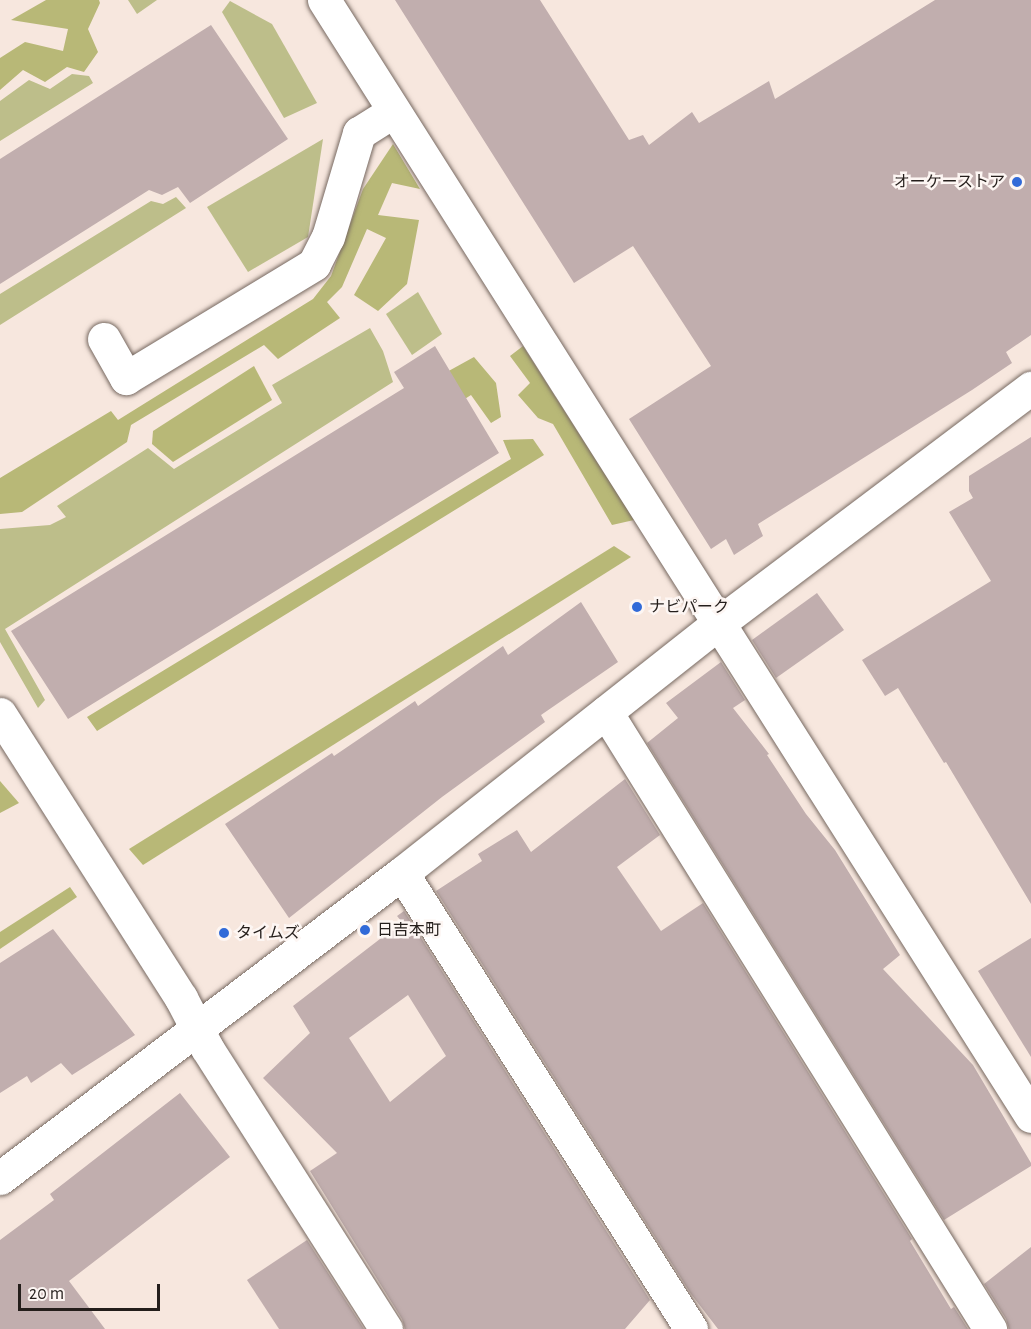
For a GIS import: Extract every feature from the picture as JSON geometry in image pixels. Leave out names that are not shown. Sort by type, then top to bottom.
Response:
[{"type":"street","points":[[324,0],[1031,1116]]},
{"type":"street","points":[[104,339],[126,378],[314,264],[328,237],[359,134],[394,111]]},
{"type":"street","points":[[0,1178],[402,873],[719,623],[1031,388]]},
{"type":"street","points":[[606,712],[990,1329]]},
{"type":"street","points":[[0,714],[181,998],[196,1029],[386,1329]]},
{"type":"street","points":[[402,873],[691,1329]]},
{"type":"green space","points":[[128,0],[157,0],[137,14]]},
{"type":"green space","points":[[230,1],[272,24],[317,103],[284,118],[222,12]]},
{"type":"green space","points":[[72,74],[89,76],[93,83],[0,141],[0,101],[29,80],[50,89]]},
{"type":"green space","points":[[323,139],[308,237],[248,272],[207,207]]},
{"type":"green space","points":[[176,197],[186,208],[0,325],[0,294],[151,201],[163,204]]},
{"type":"green space","points":[[418,292],[442,334],[412,355],[386,314]]},
{"type":"green space","points":[[370,328],[383,351],[393,382],[5,629],[45,700],[38,708],[0,642],[0,529],[50,525],[66,517],[57,506],[148,448],[174,469],[282,403],[272,385]]},
{"type":"shaded area","points":[[46,0],[99,0],[100,3],[88,29],[98,52],[84,72],[67,67],[45,82],[23,70],[0,90],[0,58],[25,42],[63,51],[68,29],[11,20]]},
{"type":"shaded area","points":[[393,144],[420,189],[392,183],[378,215],[419,220],[407,284],[378,311],[354,295],[386,238],[367,229],[342,287],[327,302],[340,318],[278,359],[264,345],[131,425],[127,442],[22,512],[0,514],[0,478],[111,411],[118,420],[313,299],[331,276],[363,189]]},
{"type":"shaded area","points":[[523,346],[634,520],[612,525],[553,424],[538,418],[518,395],[530,383],[510,356]]},
{"type":"shaded area","points":[[474,357],[496,383],[501,417],[491,423],[471,395],[457,404],[445,373]]},
{"type":"shaded area","points":[[254,366],[272,400],[173,462],[152,444],[153,431]]},
{"type":"shaded area","points":[[533,439],[544,455],[97,731],[87,717],[511,459],[503,440]]},
{"type":"shaded area","points":[[614,546],[631,557],[143,865],[129,849]]},
{"type":"shaded area","points":[[0,781],[19,803],[0,813]]},
{"type":"shaded area","points":[[70,887],[77,897],[0,949],[0,932]]},
{"type":"building","points":[[395,0],[540,0],[629,140],[643,135],[649,145],[692,112],[699,123],[769,81],[775,99],[935,0],[1031,0],[1031,335],[1006,352],[1012,363],[758,524],[763,536],[734,555],[726,539],[711,549],[629,419],[711,366],[633,246],[574,283]]},
{"type":"building","points":[[211,25],[288,139],[190,203],[178,187],[162,195],[149,190],[0,284],[0,159]]},
{"type":"building","points":[[435,346],[499,453],[68,719],[11,631],[404,388],[394,372]]},
{"type":"building","points":[[1031,437],[1031,904],[946,762],[944,763],[898,688],[885,696],[862,660],[991,581],[949,512],[973,498],[969,491],[969,476]]},
{"type":"building","points":[[817,593],[844,630],[776,678],[752,640]]},
{"type":"building","points":[[581,602],[618,662],[541,715],[545,722],[442,797],[289,918],[225,824],[332,753],[334,756],[415,701],[418,706],[503,646],[508,655]]},
{"type":"building","points":[[721,662],[745,700],[733,708],[769,754],[767,755],[806,814],[835,850],[900,955],[883,969],[973,1065],[1031,1163],[1031,1166],[944,1220],[647,743],[678,718],[666,703]]},
{"type":"building","points":[[625,779],[660,835],[617,867],[661,931],[703,903],[912,1239],[910,1241],[951,1309],[954,1307],[968,1329],[718,1329],[691,1294],[436,891],[482,861],[478,854],[517,830],[531,852]]},
{"type":"building","points":[[404,911],[650,1300],[625,1329],[405,1329],[402,1319],[310,1171],[337,1153],[263,1078],[310,1033],[293,1006],[402,922],[397,916]],"holes":[[[408,995],[446,1056],[390,1102],[349,1038]]]},
{"type":"building","points":[[53,929],[135,1035],[72,1075],[61,1063],[31,1083],[27,1076],[0,1093],[0,963]]},
{"type":"building","points":[[1031,938],[1031,1057],[978,971]]},
{"type":"building","points":[[180,1093],[230,1157],[69,1281],[105,1329],[0,1329],[0,1240],[54,1200],[50,1194]]},
{"type":"building","points":[[307,1240],[364,1329],[279,1329],[247,1280]]},
{"type":"building","points":[[1031,1247],[1031,1329],[1009,1329],[1006,1319],[984,1284]]},
{"type":"place","name":"オーケーストア","points":[[1017,182]]},
{"type":"place","name":"ナビパーク","points":[[637,607]]},
{"type":"place","name":"日吉本町","points":[[365,930]]},
{"type":"place","name":"タイムズ","points":[[224,933]]}]
